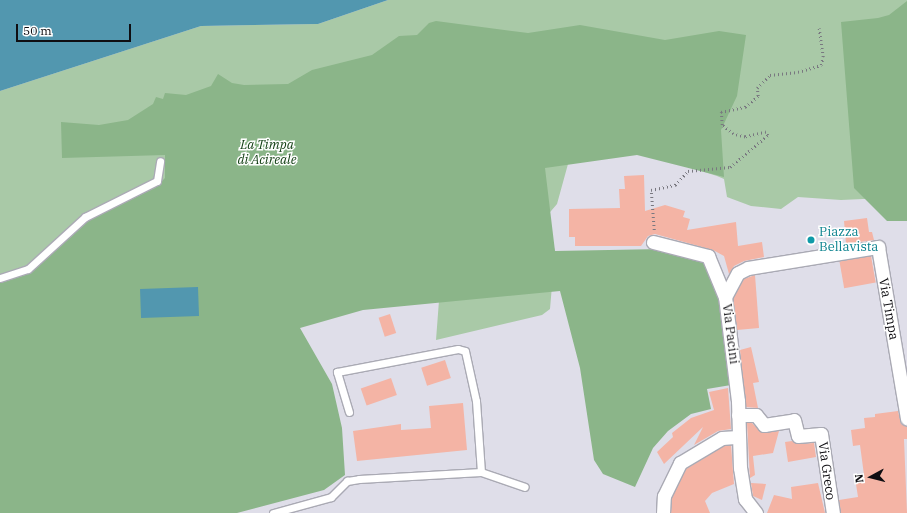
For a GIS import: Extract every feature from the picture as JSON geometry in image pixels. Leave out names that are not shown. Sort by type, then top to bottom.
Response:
[{"type":"street","points":[[653,242],[708,256],[725,297]]},
{"type":"street","name":"Via Pacini","points":[[756,513],[745,499],[738,437],[738,415],[725,297],[738,273],[748,268],[878,247]]},
{"type":"street","name":"Via Timpa","points":[[878,247],[907,419]]},
{"type":"street","name":"Via Greco","points":[[738,415],[756,416],[764,425],[794,420],[798,436],[821,434],[833,513]]},
{"type":"street","points":[[663,513],[664,496],[680,463],[722,438],[738,437]]},
{"type":"lane","points":[[0,278],[28,269],[85,217],[157,181],[160,161]]},
{"type":"lane","points":[[348,412],[337,372],[458,349],[465,351],[476,401],[481,472]]},
{"type":"lane","points":[[273,513],[331,497],[347,481],[481,472],[525,487]]},
{"type":"path","points":[[653,242],[651,190],[675,185],[688,171],[730,167],[759,145],[768,135],[766,132],[745,137],[733,134],[722,125],[721,112],[745,107],[758,96],[757,88],[770,75],[798,72],[821,65],[823,57],[819,28]]},
{"type":"green space","name":"La Timpa di Acireale","points":[[388,0],[907,0],[907,197],[841,200],[798,197],[781,209],[751,206],[727,197],[724,179],[612,143],[568,164],[557,204],[545,218],[555,251],[550,309],[542,315],[436,340],[441,274],[0,331],[0,91],[201,26],[318,24]]},
{"type":"green space","points":[[907,1],[907,221],[887,221],[854,188],[841,22],[878,18],[889,15]]},
{"type":"green space","points":[[436,21],[528,33],[580,25],[665,40],[719,31],[746,35],[737,96],[721,130],[724,177],[637,155],[545,168],[555,251],[662,249],[703,259],[717,285],[731,385],[707,389],[711,409],[691,414],[668,431],[653,448],[635,487],[603,474],[594,460],[580,368],[560,291],[363,310],[300,328],[332,384],[342,428],[345,475],[324,490],[237,513],[0,513],[0,282],[29,273],[87,220],[155,188],[165,178],[165,155],[62,158],[61,122],[99,125],[128,120],[153,104],[156,97],[163,99],[165,93],[186,95],[211,86],[218,74],[232,83],[244,85],[288,84],[312,70],[372,55],[399,36],[417,35],[429,23]]},
{"type":"water","points":[[0,0],[388,0],[318,24],[201,26],[0,91]]},
{"type":"water","points":[[198,287],[199,316],[141,318],[140,289]]},
{"type":"building","points":[[644,175],[645,211],[665,205],[685,211],[683,217],[690,219],[687,230],[736,222],[738,246],[762,242],[764,257],[744,261],[734,266],[729,274],[724,256],[713,250],[655,234],[648,236],[641,246],[575,246],[575,237],[569,237],[569,209],[620,208],[619,189],[625,189],[624,176]]},
{"type":"building","points":[[867,218],[869,232],[872,232],[874,240],[846,244],[844,221]]},
{"type":"building","points":[[871,256],[876,283],[844,288],[839,262]]},
{"type":"building","points":[[755,275],[759,328],[737,330],[733,299],[744,279]]},
{"type":"building","points":[[390,314],[396,333],[385,337],[379,318]]},
{"type":"building","points":[[751,347],[759,382],[753,383],[758,408],[746,407],[740,350]]},
{"type":"building","points":[[445,360],[451,378],[427,386],[421,368]]},
{"type":"building","points":[[391,378],[397,395],[367,405],[361,388]]},
{"type":"building","points":[[728,388],[731,429],[718,431],[694,445],[703,427],[664,464],[657,452],[673,437],[672,433],[691,418],[714,410],[709,392]]},
{"type":"building","points":[[463,403],[467,450],[357,461],[353,431],[401,424],[401,430],[431,428],[429,406]]},
{"type":"building","points":[[898,411],[901,424],[907,427],[907,439],[904,439],[907,513],[841,513],[839,500],[858,497],[855,478],[864,475],[860,445],[853,446],[851,430],[865,428],[864,418],[875,417],[875,414]]},
{"type":"building","points":[[747,423],[752,423],[762,433],[779,431],[773,453],[753,456],[755,475],[750,478]]},
{"type":"building","points":[[792,441],[798,444],[814,443],[816,457],[788,462],[785,442]]},
{"type":"building","points":[[731,445],[734,484],[712,493],[705,501],[710,513],[671,513],[672,498],[686,469],[724,446]]},
{"type":"building","points":[[751,483],[766,484],[762,500],[753,496]]},
{"type":"building","points":[[818,483],[825,513],[767,513],[774,495],[792,499],[791,487]]},
{"type":"place","name":"Piazza Bellavista","points":[[811,240]]}]
